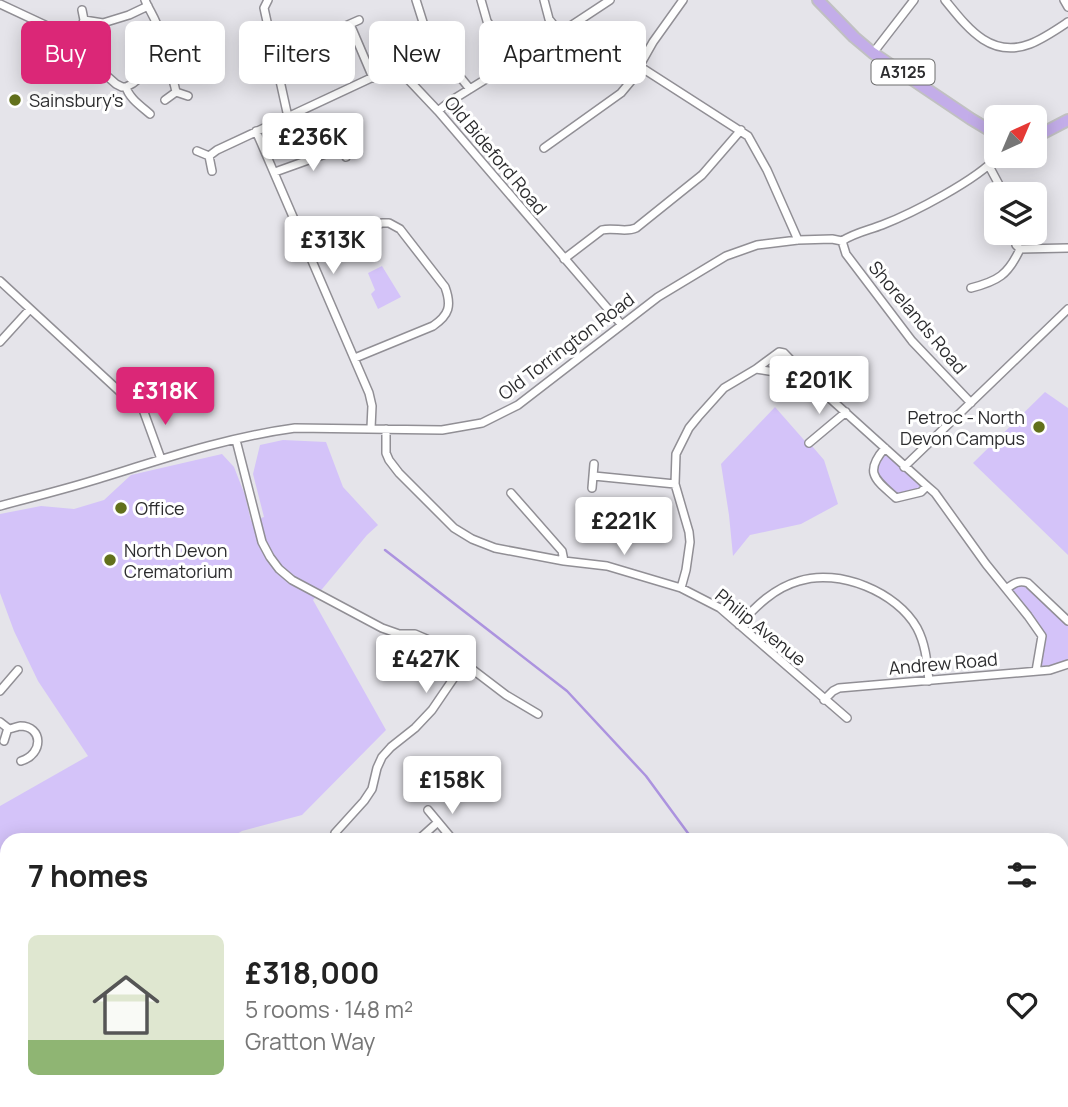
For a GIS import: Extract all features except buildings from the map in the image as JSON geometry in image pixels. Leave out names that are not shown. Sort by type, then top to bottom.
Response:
[{"type":"main road","name":"A3125","points":[[818,0],[873,53],[984,127]]},
{"type":"main road","points":[[1047,131],[1068,120]]},
{"type":"street","points":[[268,0],[263,4],[288,117]]},
{"type":"street","points":[[416,0],[428,38],[470,89]]},
{"type":"street","points":[[481,0],[487,21]]},
{"type":"street","points":[[544,0],[551,21]]},
{"type":"street","points":[[578,21],[610,0]]},
{"type":"street","points":[[646,56],[683,0]]},
{"type":"street","points":[[873,53],[915,0]]},
{"type":"street","points":[[945,0],[968,28],[981,39],[995,45],[1020,47],[1031,44],[1068,22]]},
{"type":"street","points":[[1064,0],[1068,7]]},
{"type":"street","points":[[82,10],[85,20],[103,23],[129,15],[146,3],[155,21]]},
{"type":"street","points":[[0,4],[45,24],[116,84],[126,87],[131,84]]},
{"type":"street","points":[[355,22],[359,20]]},
{"type":"street","points":[[355,36],[369,69]]},
{"type":"street","points":[[646,70],[748,136],[798,240]]},
{"type":"street","name":"Old Bideford Road","points":[[209,156],[256,131],[369,80]]},
{"type":"street","points":[[175,84],[176,92]]},
{"type":"street","name":"Old Bideford Road","points":[[412,84],[621,324]]},
{"type":"street","points":[[438,111],[479,84]]},
{"type":"street","points":[[544,148],[621,93],[628,84]]},
{"type":"street","points":[[126,87],[150,114]]},
{"type":"street","points":[[176,92],[188,96]]},
{"type":"street","points":[[165,100],[176,92]]},
{"type":"street","points":[[256,131],[369,393],[372,428]]},
{"type":"street","points":[[564,260],[602,230],[608,228],[629,231],[636,228],[702,176],[741,131]]},
{"type":"street","points":[[338,138],[346,157]]},
{"type":"street","points":[[275,172],[342,148]]},
{"type":"street","points":[[197,151],[209,156],[212,171]]},
{"type":"street","name":"Old Torrington Road","points":[[0,506],[161,459],[272,431],[295,428],[442,430],[490,420],[518,405],[658,297],[726,256],[757,245],[798,240],[842,241],[909,212],[986,168]]},
{"type":"street","points":[[307,252],[382,223],[389,223],[400,229],[445,287],[449,307],[443,319],[433,326],[355,358]]},
{"type":"street","name":"Shorelands Road","points":[[842,241],[846,254],[912,341],[971,403]]},
{"type":"street","points":[[1016,245],[1020,249],[1068,248]]},
{"type":"street","points":[[971,288],[1002,276],[1020,249]]},
{"type":"street","points":[[0,282],[131,402],[141,404],[159,394]]},
{"type":"street","points":[[0,342],[30,309]]},
{"type":"street","points":[[904,467],[1068,309]]},
{"type":"street","points":[[681,588],[687,570],[690,542],[675,484],[676,454],[689,428],[724,388],[778,352],[782,352],[935,493],[1042,636],[1036,671]]},
{"type":"street","points":[[756,369],[788,374],[814,384]]},
{"type":"street","points":[[141,404],[161,459]]},
{"type":"street","points":[[809,443],[846,412]]},
{"type":"street","name":"Philip Avenue","points":[[386,429],[385,444],[390,460],[412,487],[454,528],[495,548],[607,566],[681,588],[720,608],[847,718]]},
{"type":"street","points":[[236,440],[262,542],[270,557],[292,580],[382,628],[399,634],[415,634],[429,640],[506,695],[538,714]]},
{"type":"street","points":[[885,448],[877,458],[873,473],[875,480],[887,491],[896,498],[902,498],[921,492],[927,486]]},
{"type":"street","points":[[593,488],[594,464]]},
{"type":"street","points":[[594,476],[675,484]]},
{"type":"street","points":[[510,494],[562,551],[564,561]]},
{"type":"street","points":[[739,625],[770,594],[800,580],[821,578],[858,583],[885,596],[911,619],[925,647],[929,681]]},
{"type":"street","points":[[1006,589],[1016,582],[1028,583],[1068,621]]},
{"type":"street","points":[[337,833],[372,789],[382,757],[432,710],[464,663]]},
{"type":"street","name":"Andrew Road","points":[[824,700],[839,688],[1049,670],[1068,664]]},
{"type":"street","points":[[0,691],[18,670]]},
{"type":"street","points":[[0,722],[8,728],[27,727],[36,736],[38,745],[34,754],[21,761]]},
{"type":"street","points":[[4,741],[8,728]]},
{"type":"street","points":[[428,810],[447,833]]},
{"type":"street","points":[[426,833],[438,822]]},
{"type":"shaded area","points":[[382,266],[401,297],[378,309],[371,294],[375,290],[368,273]]},
{"type":"shaded area","name":"Petroc - North Devon Campus","points":[[1045,392],[1068,408],[1068,555],[973,463]]},
{"type":"shaded area","points":[[775,407],[809,447],[812,446],[824,460],[838,504],[801,524],[750,535],[733,556],[721,464]]},
{"type":"shaded area","points":[[283,440],[326,442],[343,487],[378,525],[313,600],[386,730],[302,815],[239,833],[0,833],[0,806],[88,756],[38,681],[14,631],[0,593],[0,514],[41,506],[74,509],[104,500],[131,475],[222,454],[234,467],[251,521],[264,517],[253,474],[260,445]]},
{"type":"shaded area","points":[[885,451],[923,486],[897,496],[885,486],[877,472]]},
{"type":"shaded area","points":[[1018,585],[1026,585],[1068,625],[1068,660],[1048,668],[1041,667],[1045,638],[1012,589]]},
{"type":"waterway","points":[[385,550],[567,691],[646,776],[688,833]]},
{"type":"place","name":"Sainsbury's","points":[[15,100]]},
{"type":"place","name":"Petroc - North Devon Campus","points":[[1039,427]]},
{"type":"place","name":"Office","points":[[121,508]]},
{"type":"place","name":"North Devon Crematorium","points":[[110,560]]}]
